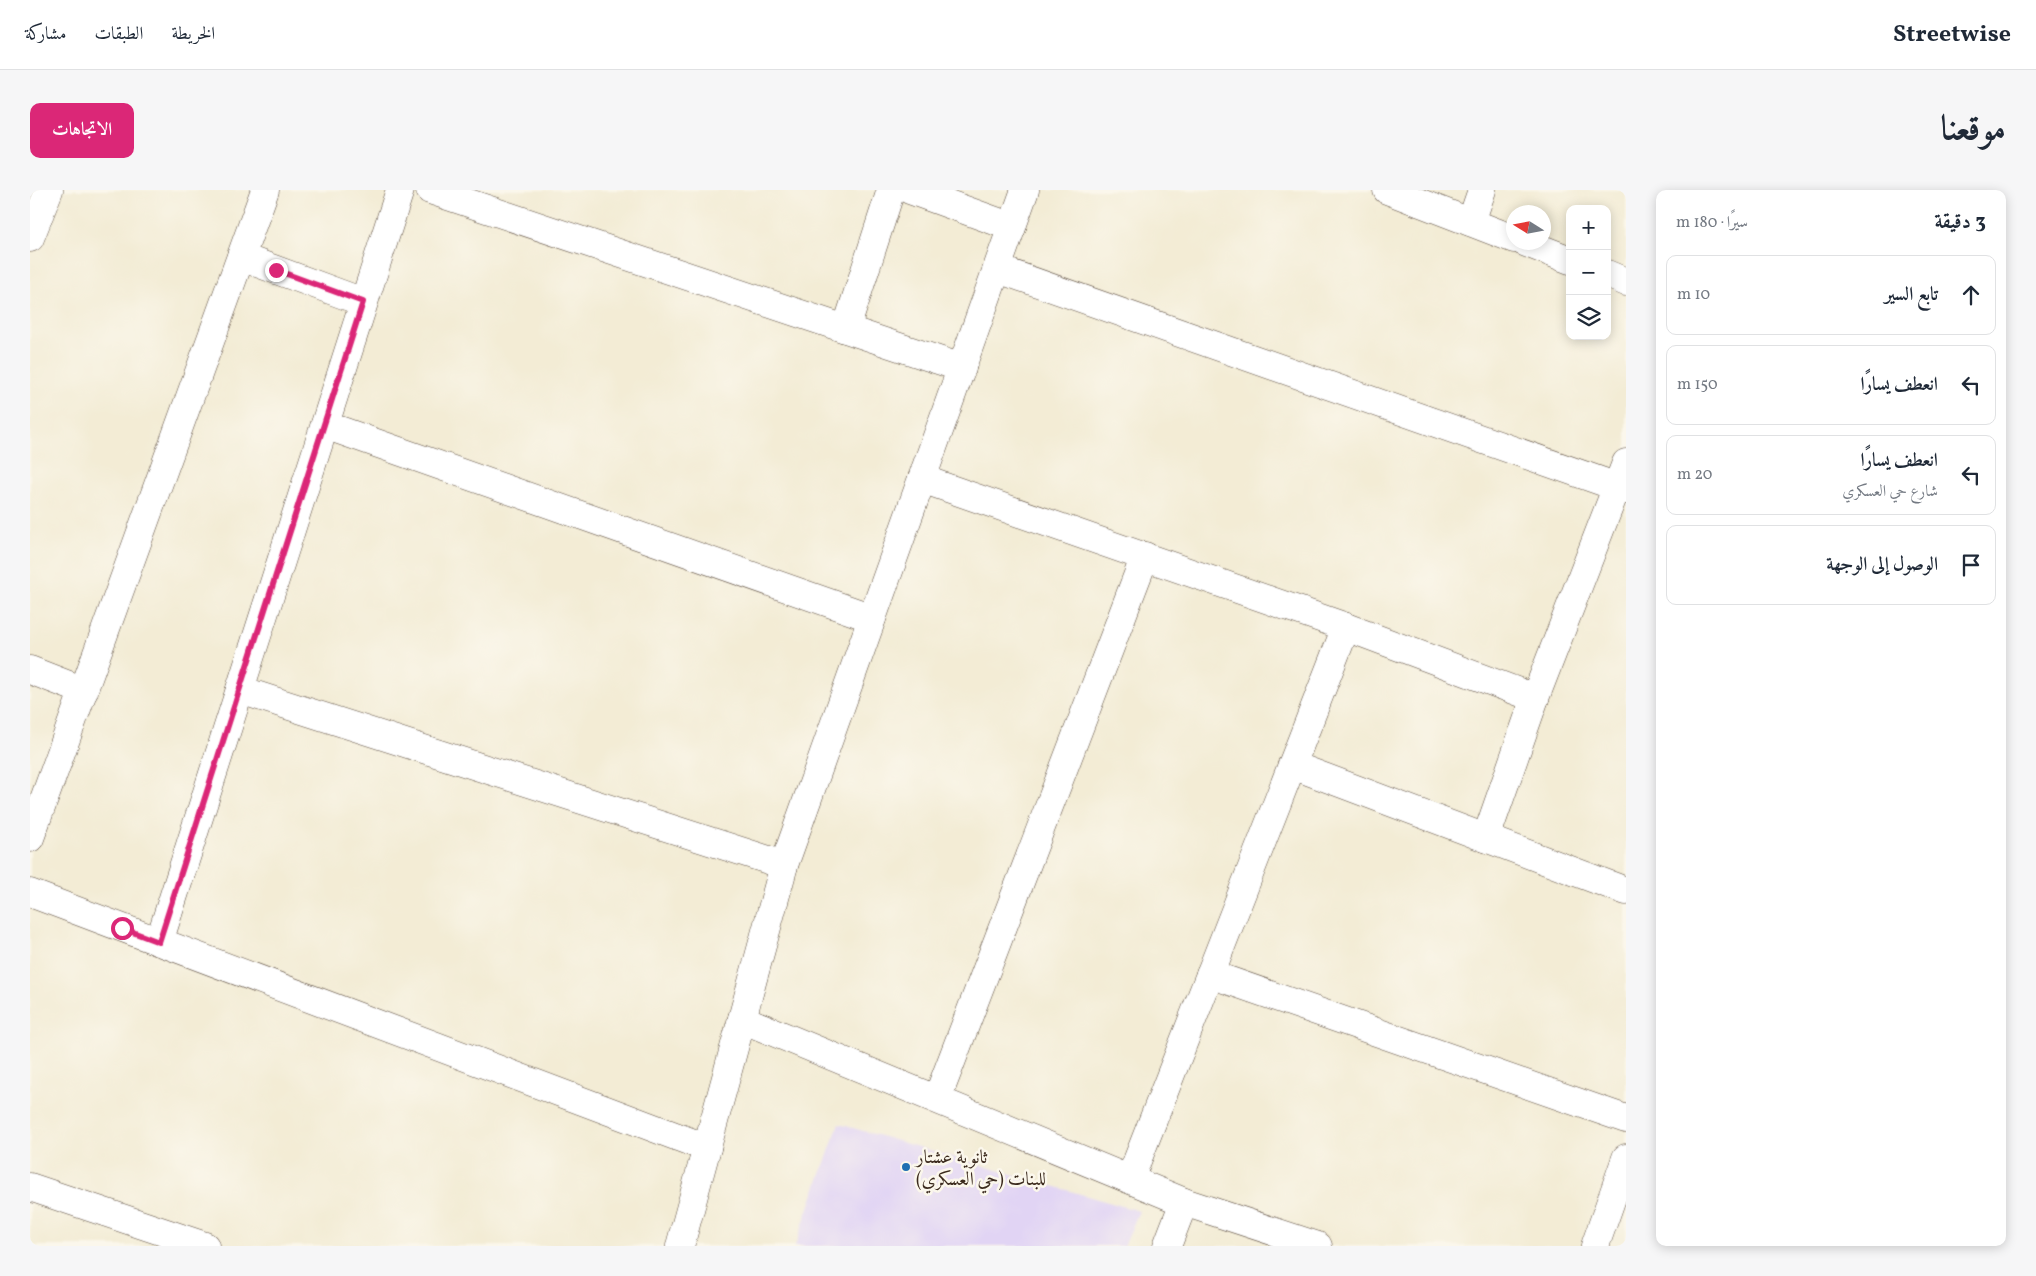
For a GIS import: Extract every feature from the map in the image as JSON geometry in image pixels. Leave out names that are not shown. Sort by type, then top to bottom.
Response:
[{"type":"street","points":[[30,238],[49,190]]},
{"type":"street","points":[[30,838],[265,190]]},
{"type":"street","points":[[159,942],[400,190]]},
{"type":"street","points":[[430,190],[962,368]]},
{"type":"street","points":[[846,329],[891,190]]},
{"type":"street","points":[[910,190],[1012,227]]},
{"type":"street","points":[[680,1246],[784,865],[1026,190]]},
{"type":"street","points":[[1387,190],[1506,235]]},
{"type":"street","points":[[1471,222],[1482,190]]},
{"type":"street","points":[[1544,250],[1566,258]]},
{"type":"street","points":[[241,257],[363,302]]},
{"type":"street","points":[[998,269],[1621,489]]},
{"type":"street","points":[[1611,276],[1626,282]]},
{"type":"street","points":[[325,425],[872,618]]},
{"type":"street","points":[[1486,838],[1535,698],[1621,489],[1626,462]]},
{"type":"street","points":[[922,478],[1346,626],[1535,698]]},
{"type":"street","points":[[937,1099],[1145,556]]},
{"type":"street","points":[[1130,1179],[1346,626]]},
{"type":"street","points":[[30,670],[84,691]]},
{"type":"street","points":[[240,690],[784,865]]},
{"type":"street","points":[[1292,765],[1626,891]]},
{"type":"street","points":[[30,893],[707,1148]]},
{"type":"street","points":[[1210,974],[1626,1119]]},
{"type":"street","points":[[742,1019],[1184,1202],[1318,1246]]},
{"type":"street","points":[[1595,1246],[1624,1171]]},
{"type":"street","points":[[30,1187],[168,1240],[205,1246]]},
{"type":"street","points":[[1167,1246],[1184,1202]]},
{"type":"shaded area","name":"ثانوية عشتار للبنات (حي العسكري)","points":[[839,1124],[1139,1211],[1124,1246],[795,1246]]},
{"type":"place","name":"ثانوية عشتار للبنات (حي العسكري)","points":[[906,1167]]},
{"type":"route","points":[[122,928],[159,942],[363,302],[276,270]]}]
